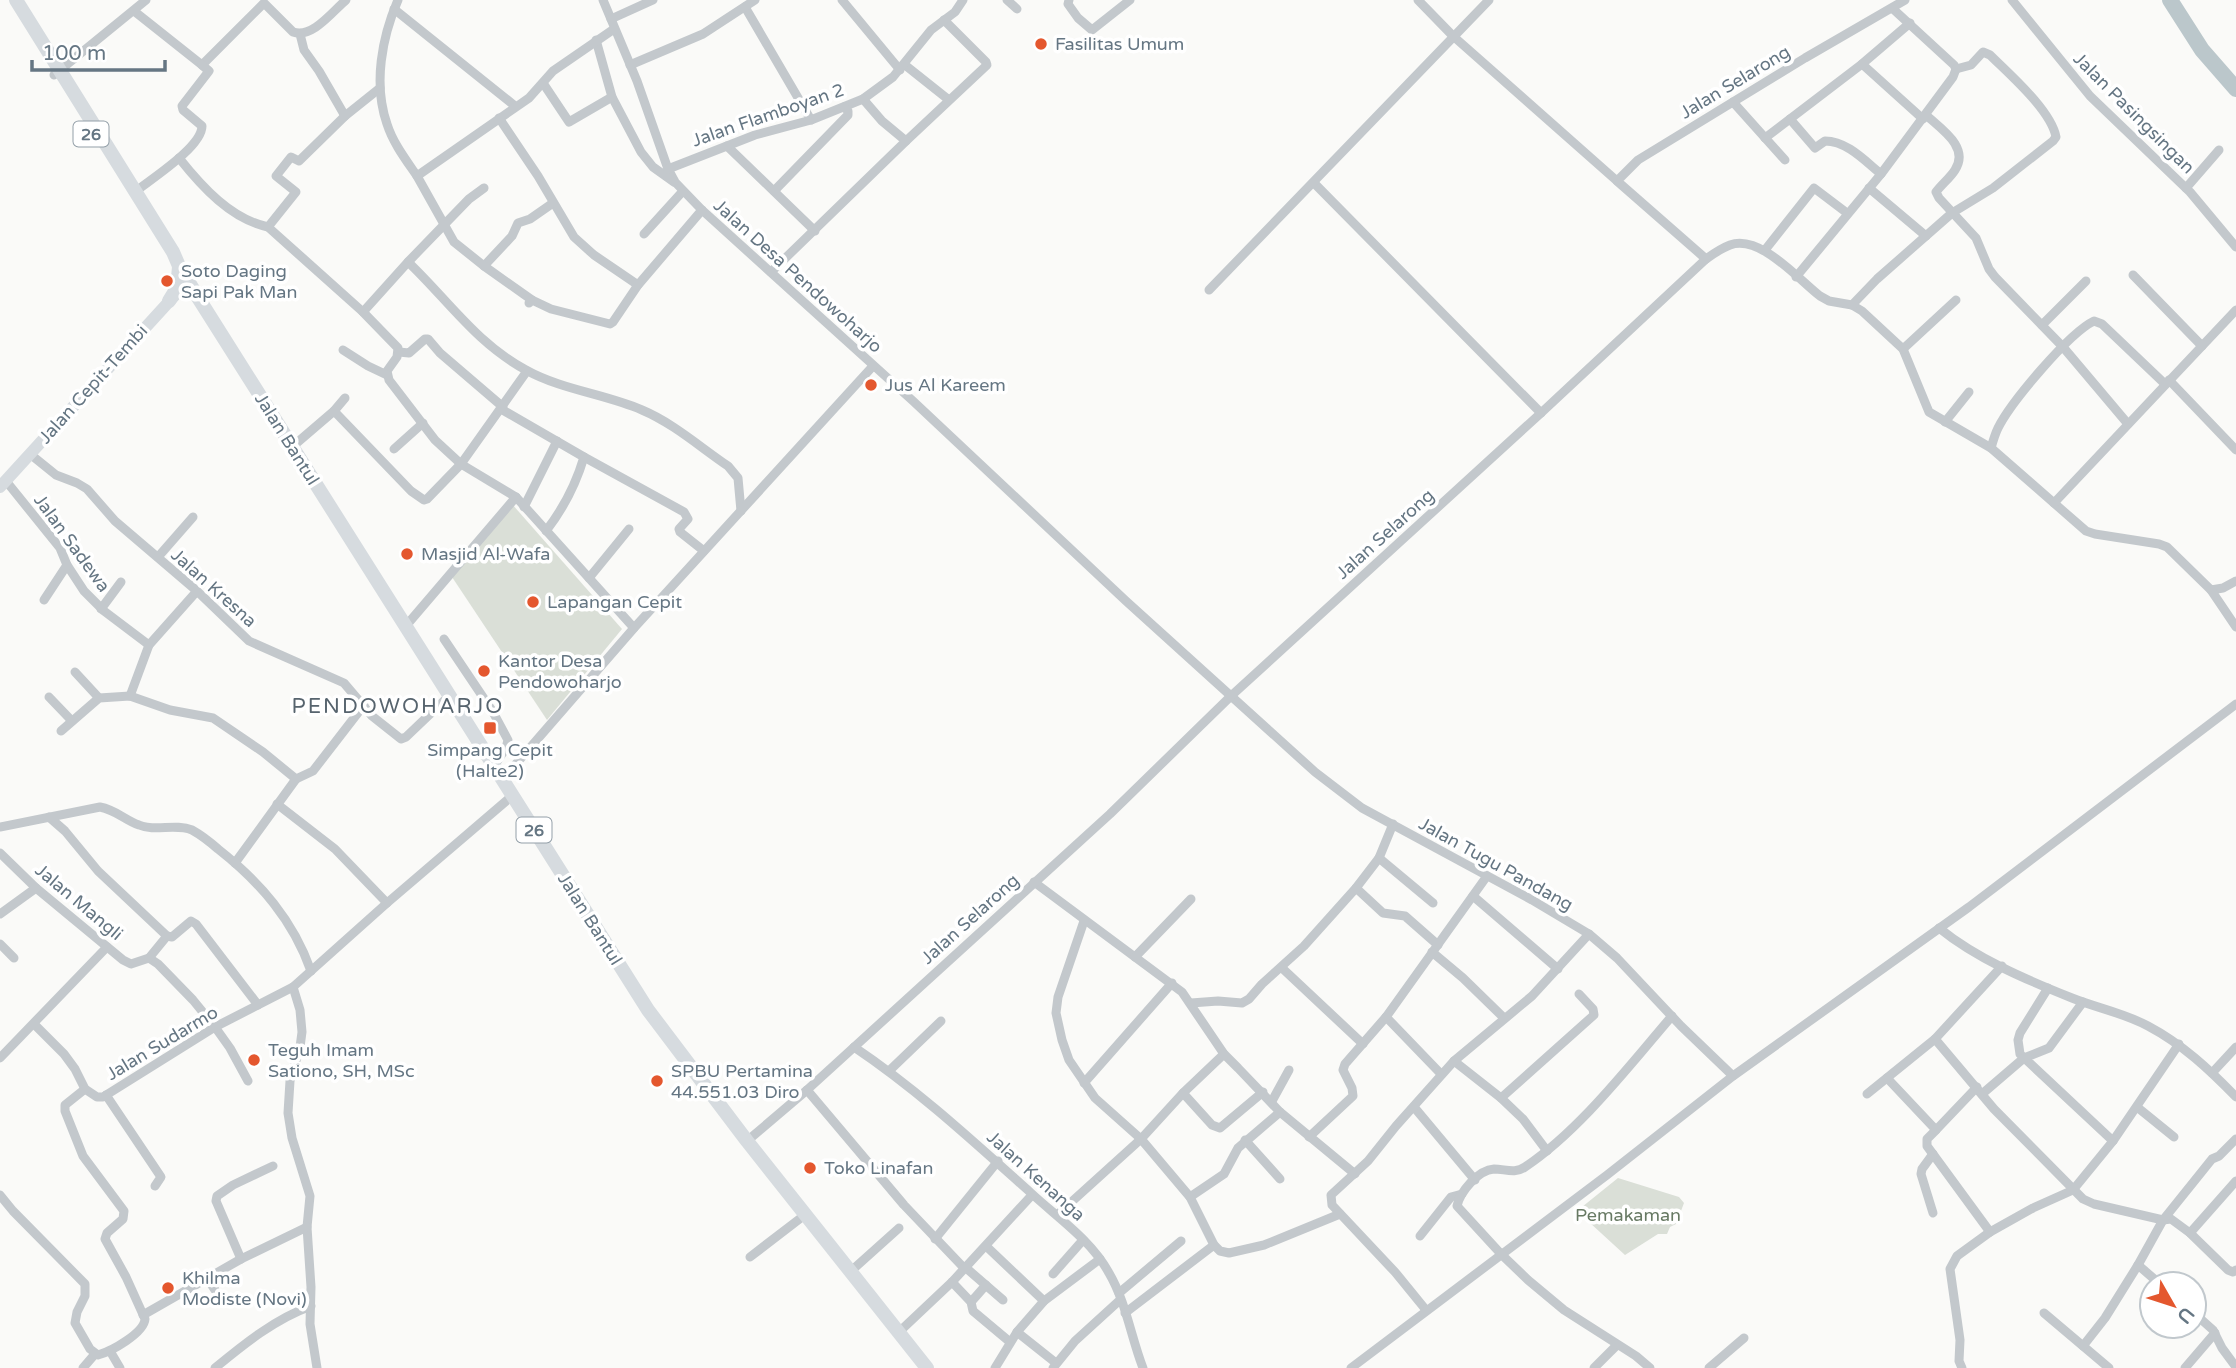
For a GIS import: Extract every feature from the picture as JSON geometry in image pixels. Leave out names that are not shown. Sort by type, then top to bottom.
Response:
[{"type":"main road","name":"Jalan Bantul","points":[[7,0],[135,192],[201,303],[648,1010],[747,1141],[900,1332],[922,1366]]},
{"type":"main road","name":"Jalan Bantul","points":[[16,0],[168,256],[179,265]]},
{"type":"main road","points":[[169,301],[177,288],[179,265]]},
{"type":"main road","name":"Jalan Cepit-Tembi","points":[[3,484],[188,282]]},
{"type":"main road","points":[[169,301],[186,295],[201,303]]},
{"type":"street","points":[[57,73],[146,0]]},
{"type":"street","points":[[201,65],[262,2],[293,32],[300,34],[317,25],[346,0]]},
{"type":"street","name":"Jalan Desa Pendowoharjo","points":[[603,0],[668,169],[683,191],[1231,696]]},
{"type":"street","points":[[611,19],[653,0]]},
{"type":"street","points":[[630,65],[693,39],[755,0]]},
{"type":"street","points":[[842,0],[903,68],[949,100]]},
{"type":"street","name":"Jalan Flamboyan 2","points":[[668,169],[770,130],[811,120],[863,99],[886,84],[903,68],[928,33],[955,12],[963,0]]},
{"type":"street","points":[[1007,0],[1017,9]]},
{"type":"street","points":[[1069,0],[1068,4],[1072,10],[1090,30],[1130,0]]},
{"type":"street","points":[[1418,0],[1453,36],[1706,259]]},
{"type":"street","points":[[1209,290],[1489,0]]},
{"type":"street","name":"Jalan Selarong","points":[[1617,181],[1638,160],[1905,0]]},
{"type":"street","name":"Jalan Pasingsingan","points":[[2012,0],[2090,96],[2186,188],[2236,247]]},
{"type":"street","points":[[515,106],[396,5],[383,50],[380,88],[387,124],[454,242],[530,302],[610,324],[638,285],[702,210]]},
{"type":"street","points":[[745,7],[811,120]]},
{"type":"street","points":[[1796,277],[1881,174],[1953,77],[1954,65],[1892,8]]},
{"type":"street","points":[[134,11],[209,71],[182,106],[183,110],[202,126],[200,136],[179,158],[135,192]]},
{"type":"street","points":[[771,272],[986,67],[987,64],[944,20]]},
{"type":"street","points":[[1765,138],[1862,64],[1910,23]]},
{"type":"street","points":[[417,176],[529,98],[553,71],[614,29]]},
{"type":"street","points":[[300,34],[303,50],[345,116]]},
{"type":"street","points":[[596,40],[612,97],[641,152],[653,167],[675,182]]},
{"type":"street","points":[[1852,305],[1877,279],[1952,213],[2016,171],[2056,137],[2044,112],[1990,55],[1983,52],[1971,65],[1955,69]]},
{"type":"street","points":[[1862,64],[1951,137],[1959,151],[1958,165],[1936,192],[1939,198],[1976,238],[1995,277],[2063,347],[2128,424]]},
{"type":"street","points":[[544,83],[569,122],[612,97]]},
{"type":"street","points":[[268,227],[296,192],[276,176],[291,158],[299,161],[345,116],[380,88]]},
{"type":"street","points":[[863,99],[882,121],[906,141]]},
{"type":"street","points":[[1733,102],[1785,160]]},
{"type":"street","points":[[774,191],[848,115],[844,107]]},
{"type":"street","points":[[499,118],[575,237],[610,267],[638,285]]},
{"type":"street","points":[[1790,119],[1815,148],[1825,141],[1836,141],[1881,174]]},
{"type":"street","points":[[727,146],[815,230]]},
{"type":"street","points":[[2186,188],[2219,150]]},
{"type":"street","points":[[179,158],[196,179],[224,205],[251,222],[268,227],[363,312],[399,352]]},
{"type":"street","points":[[1314,183],[1541,413]]},
{"type":"street","points":[[363,312],[469,199],[484,188]]},
{"type":"street","points":[[1847,213],[1814,188],[1765,250],[1829,301],[1852,305],[1862,311],[1903,349],[1929,412],[1991,448],[2086,531],[2167,547],[2211,590],[2236,627]]},
{"type":"street","points":[[1869,188],[1926,236]]},
{"type":"street","points":[[643,234],[683,191]]},
{"type":"street","points":[[484,266],[512,236],[517,223],[530,219],[553,203]]},
{"type":"street","name":"Jalan Selarong","points":[[747,1141],[807,1090],[1110,814],[1231,696],[1706,259],[1731,244],[1749,244],[1765,250]]},
{"type":"street","points":[[408,262],[483,341],[527,371],[555,383],[643,410],[737,474],[741,510]]},
{"type":"street","points":[[2133,275],[2202,346]]},
{"type":"street","points":[[2042,325],[2086,281]]},
{"type":"street","points":[[1903,349],[1956,300]]},
{"type":"street","points":[[2054,503],[2236,310]]},
{"type":"street","points":[[1991,448],[1998,428],[2028,385],[2089,323],[2098,322],[2167,382],[2236,450]]},
{"type":"street","points":[[399,352],[409,353],[428,339],[502,408],[684,512],[688,519],[679,529],[680,532],[704,551]]},
{"type":"street","points":[[343,350],[387,375]]},
{"type":"street","points":[[399,352],[387,375],[391,384],[435,440],[461,464],[516,497],[634,628]]},
{"type":"street","points":[[502,780],[634,628],[873,366]]},
{"type":"street","points":[[334,411],[411,491],[424,500],[436,492],[461,464],[527,371]]},
{"type":"street","points":[[1945,422],[1969,392]]},
{"type":"street","points":[[292,447],[345,398]]},
{"type":"street","points":[[394,449],[423,423]]},
{"type":"street","points":[[524,507],[557,441]]},
{"type":"street","name":"Jalan Kresna","points":[[30,454],[55,475],[87,489],[116,520],[249,641],[344,683],[385,727],[402,739],[450,695]]},
{"type":"street","points":[[546,531],[572,488],[584,457]]},
{"type":"street","name":"Jalan Sadewa","points":[[3,484],[60,548],[67,565],[84,591],[101,609],[149,645]]},
{"type":"street","points":[[405,627],[516,497]]},
{"type":"street","points":[[158,557],[194,517]]},
{"type":"street","points":[[589,578],[629,529]]},
{"type":"street","points":[[44,600],[67,565]]},
{"type":"street","points":[[101,609],[121,582]]},
{"type":"street","points":[[2211,590],[2236,582]]},
{"type":"street","points":[[130,696],[149,645],[197,591]]},
{"type":"street","points":[[444,639],[493,712],[508,740],[494,766]]},
{"type":"street","points":[[75,672],[99,698]]},
{"type":"street","points":[[61,731],[99,698],[130,696],[170,709],[214,718],[296,779]]},
{"type":"street","name":"Jalan Tugu Pandang","points":[[1231,696],[1339,793],[1589,934],[1617,958],[1733,1076]]},
{"type":"street","points":[[49,697],[72,721]]},
{"type":"street","points":[[1350,1368],[1607,1175],[1733,1076],[1939,928],[2236,704]]},
{"type":"street","points":[[235,863],[296,779],[308,776],[313,771],[364,705]]},
{"type":"street","name":"Jalan Sudarmo","points":[[34,1024],[64,1054],[85,1089],[98,1097],[106,1095],[215,1027],[293,987],[512,796]]},
{"type":"street","points":[[277,804],[335,849],[387,903]]},
{"type":"street","points":[[0,827],[93,807],[116,811],[146,827],[189,829],[235,863],[286,918],[311,971]]},
{"type":"street","points":[[50,817],[98,871],[167,936],[172,937],[193,922],[258,1005]]},
{"type":"street","points":[[1191,1003],[1245,1002],[1304,946],[1356,888],[1378,858],[1392,824]]},
{"type":"street","name":"Jalan Mangli","points":[[0,853],[36,888],[123,961],[131,964],[149,958]]},
{"type":"street","points":[[1378,858],[1433,903]]},
{"type":"street","points":[[1309,1137],[1353,1096],[1343,1069],[1350,1057],[1386,1017],[1487,876]]},
{"type":"street","points":[[1034,882],[1172,983],[1191,1003],[1224,1054],[1280,1112],[1355,1174]]},
{"type":"street","points":[[0,914],[36,888]]},
{"type":"street","points":[[1356,888],[1383,913],[1401,914],[1504,1018]]},
{"type":"street","points":[[1473,896],[1558,969]]},
{"type":"street","points":[[1135,957],[1191,899]]},
{"type":"street","points":[[1084,921],[1061,988],[1056,1013],[1069,1060],[1095,1098],[1141,1139],[1190,1197],[1214,1245],[1220,1251],[1229,1253],[1264,1245],[1340,1214]]},
{"type":"street","points":[[1939,928],[1955,941],[2048,988],[2146,1025],[2179,1044],[2236,1097]]},
{"type":"street","points":[[1426,1310],[1330,1202],[1331,1195],[1355,1174],[1454,1060],[1532,996],[1589,934]]},
{"type":"street","points":[[167,936],[149,958],[184,991],[215,1027],[248,1082]]},
{"type":"street","points":[[0,944],[13,958]]},
{"type":"street","points":[[1,1054],[34,1024],[107,947]]},
{"type":"street","points":[[1867,1094],[1935,1039],[2002,966]]},
{"type":"street","points":[[1282,968],[1363,1044]]},
{"type":"street","points":[[1084,1083],[1172,983]]},
{"type":"street","points":[[293,987],[300,1010],[302,1032],[290,1082],[288,1113],[292,1138],[310,1196],[307,1227],[311,1331],[317,1368]]},
{"type":"street","points":[[2048,988],[2018,1040],[2020,1054],[2113,1141]]},
{"type":"street","points":[[1502,1098],[1592,1018],[1595,1012],[1579,994]]},
{"type":"street","points":[[1990,1232],[1927,1146],[1927,1139],[1979,1090],[2024,1058],[2049,1048],[2084,1002]]},
{"type":"street","points":[[1650,1368],[1636,1356],[1564,1310],[1501,1254],[1459,1210],[1458,1202],[1475,1180],[1489,1170],[1521,1170],[1547,1152],[1598,1100],[1672,1016]]},
{"type":"street","points":[[1386,1017],[1441,1074]]},
{"type":"street","points":[[890,1071],[941,1021]]},
{"type":"street","points":[[1935,1039],[1979,1090],[2087,1202],[2163,1220],[2171,1219],[2190,1233],[2228,1270],[2236,1270]]},
{"type":"street","points":[[1962,1368],[1950,1269],[1957,1256],[1990,1232],[2073,1190],[2113,1141],[2179,1044]]},
{"type":"street","name":"Jalan Kenanga","points":[[854,1047],[890,1071],[998,1161],[1083,1240],[1100,1259],[1120,1296],[1132,1341],[1143,1368]]},
{"type":"street","points":[[2212,1073],[2236,1047]]},
{"type":"street","points":[[1057,1215],[1141,1139],[1224,1054]]},
{"type":"street","points":[[1454,1060],[1502,1098],[1547,1152]]},
{"type":"street","points":[[1272,1101],[1289,1070]]},
{"type":"street","points":[[1887,1078],[1936,1130]]},
{"type":"street","points":[[83,1368],[95,1354],[110,1351],[142,1328],[145,1322],[105,1239],[107,1233],[123,1219],[124,1211],[83,1156],[65,1111],[65,1105],[85,1089]]},
{"type":"street","points":[[807,1090],[935,1240],[1003,1300]]},
{"type":"street","points":[[1183,1093],[1212,1125],[1220,1128],[1263,1093]]},
{"type":"street","points":[[106,1095],[161,1177],[155,1186]]},
{"type":"street","points":[[1414,1107],[1475,1180]]},
{"type":"street","points":[[2137,1107],[2174,1137]]},
{"type":"street","points":[[1190,1197],[1224,1174],[1245,1140],[1280,1112]]},
{"type":"street","points":[[2083,1346],[2105,1318],[2163,1220],[2213,1159],[2236,1139]]},
{"type":"street","points":[[1245,1140],[1280,1179]]},
{"type":"street","points":[[1933,1154],[1921,1174],[1933,1213]]},
{"type":"street","points":[[935,1240],[998,1161]]},
{"type":"street","points":[[241,1259],[216,1201],[217,1196],[233,1185],[273,1166]]},
{"type":"street","points":[[2190,1233],[2236,1181]]},
{"type":"street","points":[[1420,1236],[1451,1197],[1462,1194]]},
{"type":"street","points":[[0,1195],[85,1284],[85,1296],[76,1312],[75,1322],[95,1354]]},
{"type":"street","points":[[900,1332],[952,1282],[1032,1195]]},
{"type":"street","points":[[750,1257],[806,1214]]},
{"type":"street","points":[[143,1315],[241,1259],[307,1227]]},
{"type":"street","points":[[851,1271],[899,1228]]},
{"type":"street","points":[[1053,1274],[1083,1240]]},
{"type":"street","points":[[1017,1332],[1055,1365],[1074,1341],[1181,1241]]},
{"type":"street","points":[[1125,1313],[1214,1245]]},
{"type":"street","points":[[986,1246],[1044,1301]]},
{"type":"street","points":[[995,1368],[1017,1332],[1044,1301],[1100,1259]]},
{"type":"street","points":[[2138,1265],[2144,1270]]},
{"type":"street","points":[[207,1278],[215,1290]]},
{"type":"street","points":[[952,1282],[971,1302],[973,1311],[1010,1342]]},
{"type":"street","points":[[971,1302],[986,1285]]},
{"type":"street","points":[[215,1368],[276,1323],[311,1306]]},
{"type":"street","points":[[2044,1313],[2109,1368]]},
{"type":"street","points":[[2208,1327],[2236,1367]]},
{"type":"street","points":[[2185,1368],[2215,1334]]},
{"type":"street","points":[[1709,1368],[1744,1338]]},
{"type":"street","points":[[1594,1368],[1617,1345]]},
{"type":"street","points":[[110,1351],[120,1368]]},
{"type":"green space","name":"Lapangan Cepit","points":[[512,504],[622,629],[547,720],[450,574]]},
{"type":"green space","name":"Pemakaman","points":[[1618,1178],[1679,1197],[1684,1203],[1676,1224],[1670,1227],[1667,1234],[1658,1234],[1625,1255],[1577,1211]]},
{"type":"waterway","points":[[2170,0],[2202,50],[2236,89]]},
{"type":"place","name":"Fasilitas Umum","points":[[1041,44]]},
{"type":"place","name":"Soto Daging Sapi Pak Man","points":[[167,281]]},
{"type":"place","name":"Jus Al Kareem","points":[[871,385]]},
{"type":"place","name":"Masjid Al-Wafa","points":[[407,554]]},
{"type":"place","name":"Lapangan Cepit","points":[[533,602]]},
{"type":"place","name":"Kantor Desa Pendowoharjo","points":[[484,671]]},
{"type":"place","name":"Simpang Cepit (Halte2)","points":[[490,728]]},
{"type":"place","name":"Teguh Imam Sationo, SH, MSc","points":[[254,1060]]},
{"type":"place","name":"SPBU Pertamina 44.551.03 Diro","points":[[657,1081]]},
{"type":"place","name":"Toko Linafan","points":[[810,1168]]},
{"type":"place","name":"Khilma Modiste (Novi)","points":[[168,1288]]},
{"type":"district","name":"PENDOWOHARJO","points":[[398,706]]}]
